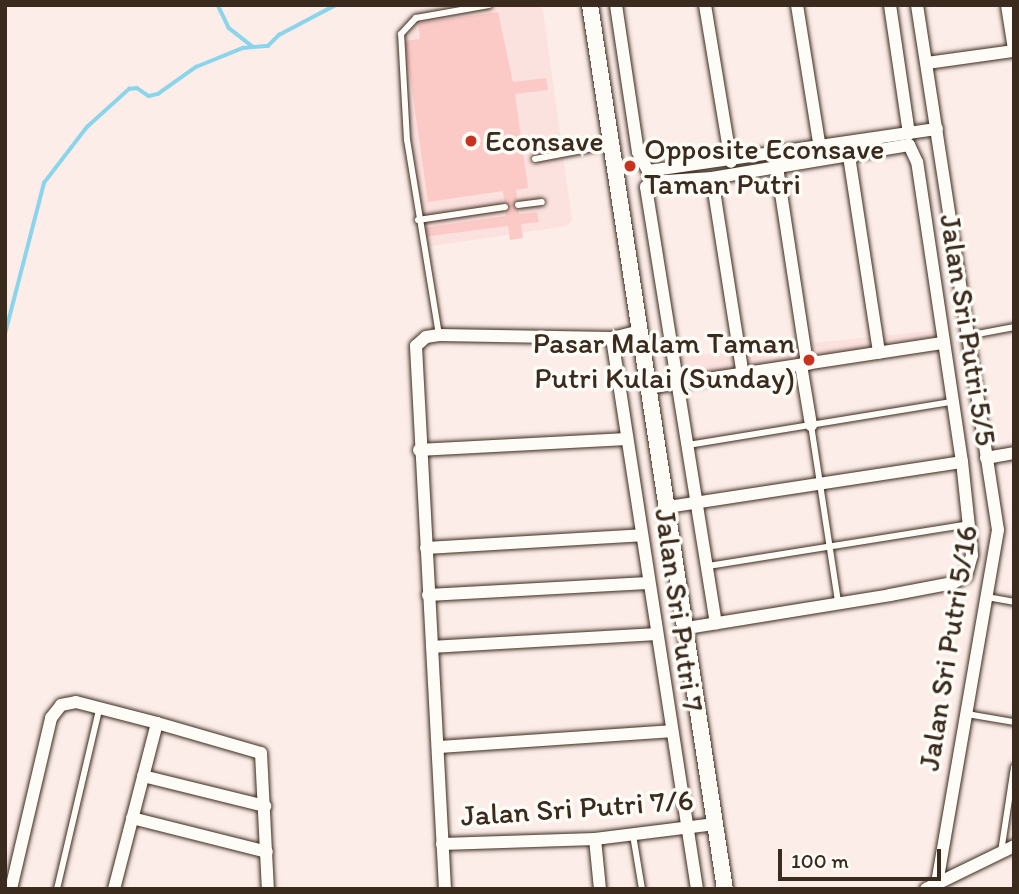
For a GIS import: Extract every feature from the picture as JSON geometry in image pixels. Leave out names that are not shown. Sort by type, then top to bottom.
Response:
[{"type":"street","points":[[590,5],[725,889]]},
{"type":"street","points":[[616,5],[642,167],[656,172],[909,139]]},
{"type":"street","points":[[705,5],[731,162]]},
{"type":"street","points":[[797,5],[820,149]]},
{"type":"street","name":"Jalan Sri Putri 5/5","points":[[687,628],[961,580],[966,576],[972,555],[962,462],[890,5]]},
{"type":"street","name":"Jalan Sri Putri 5/16","points":[[917,5],[998,530],[967,713],[931,886]]},
{"type":"street","points":[[927,63],[1014,50],[1007,5]]},
{"type":"street","points":[[716,623],[646,187],[651,182],[712,178],[849,156],[937,129]]},
{"type":"street","points":[[849,156],[880,354]]},
{"type":"street","points":[[777,167],[811,425]]},
{"type":"street","points":[[712,178],[743,375]]},
{"type":"street","points":[[445,889],[419,450],[416,346],[426,337],[439,335],[612,338],[640,331]]},
{"type":"street","name":"Jalan Sri Putri 7","points":[[612,338],[697,889]]},
{"type":"street","points":[[648,388],[943,343]]},
{"type":"street","points":[[419,450],[626,439]]},
{"type":"street","points":[[986,458],[1014,453]]},
{"type":"street","points":[[668,507],[820,486],[962,462]]},
{"type":"street","points":[[425,548],[642,536]]},
{"type":"street","points":[[428,595],[648,583]]},
{"type":"street","points":[[432,646],[656,634]]},
{"type":"street","points":[[16,888],[55,711],[76,702],[261,752],[268,889]]},
{"type":"street","points":[[114,889],[157,723]]},
{"type":"street","points":[[438,747],[671,731]]},
{"type":"street","points":[[143,776],[265,806]]},
{"type":"street","points":[[132,818],[267,852]]},
{"type":"street","name":"Jalan Sri Putri 7/6","points":[[442,844],[595,839],[715,824]]},
{"type":"street","points":[[595,839],[600,889]]},
{"type":"street","points":[[931,886],[1014,846]]},
{"type":"lane","points":[[439,335],[407,141],[402,28],[416,18],[489,5]]},
{"type":"lane","points":[[535,159],[612,144]]},
{"type":"lane","points":[[518,205],[541,202]]},
{"type":"lane","points":[[418,220],[505,207]]},
{"type":"lane","points":[[967,336],[1014,327]]},
{"type":"lane","points":[[686,446],[952,402]]},
{"type":"lane","points":[[811,425],[838,602]]},
{"type":"lane","points":[[706,566],[968,524]]},
{"type":"lane","points":[[987,597],[1014,602]]},
{"type":"lane","points":[[57,889],[99,710]]},
{"type":"lane","points":[[967,713],[1014,722]]},
{"type":"lane","points":[[1000,853],[1014,767]]},
{"type":"lane","points":[[634,835],[642,889]]},
{"type":"shaded area","points":[[500,5],[540,5],[543,10],[572,220],[567,226],[426,247],[409,140],[403,38],[409,25],[418,20]]},
{"type":"shaded area","points":[[946,329],[948,348],[667,377],[665,359]]},
{"type":"building","name":"Econsave","points":[[498,12],[513,82],[546,78],[548,90],[515,94],[528,188],[516,190],[519,214],[537,212],[539,222],[521,224],[523,238],[510,240],[508,226],[423,237],[422,228],[506,216],[503,191],[428,202],[405,41],[420,39],[418,23]]},
{"type":"waterway","points":[[218,5],[229,28],[252,46]]},
{"type":"waterway","points":[[5,334],[44,183],[87,127],[129,89],[137,88],[149,96],[158,94],[196,67],[243,48],[268,46],[279,35],[336,5]]},
{"type":"place","name":"Econsave","points":[[471,141]]},
{"type":"place","name":"Opposite Econsave Taman Putri","points":[[630,166]]},
{"type":"place","name":"Pasar Malam Taman Putri Kulai (Sunday)","points":[[809,360]]}]
